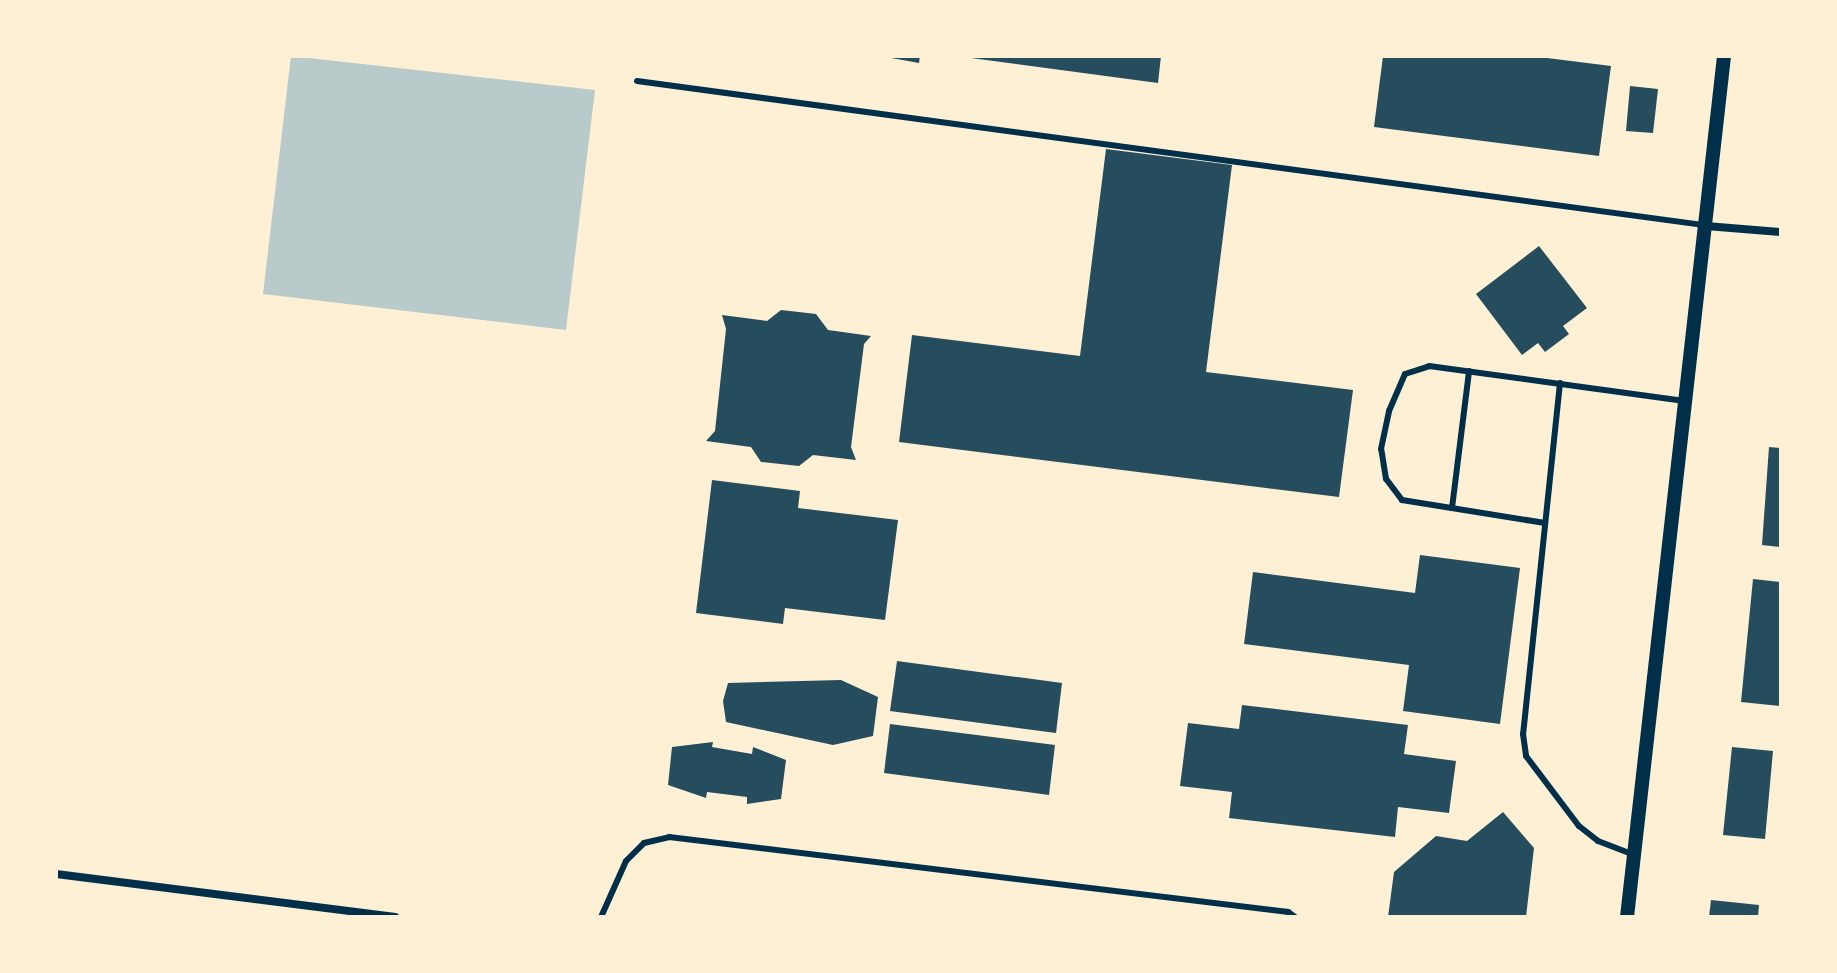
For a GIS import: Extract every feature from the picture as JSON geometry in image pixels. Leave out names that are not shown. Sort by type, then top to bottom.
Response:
[{"type":"street","points":[[1627,917],[1724,56]]},
{"type":"street","points":[[1706,226],[1781,232]]},
{"type":"street","points":[[56,874],[395,917]]},
{"type":"lane","points":[[637,81],[1706,226]]},
{"type":"lane","points":[[1545,523],[1402,500],[1386,479],[1381,449],[1389,411],[1405,374],[1429,366],[1685,401]]},
{"type":"lane","points":[[1452,508],[1469,371]]},
{"type":"lane","points":[[1560,383],[1523,734],[1526,756],[1579,826],[1598,841],[1634,855]]},
{"type":"lane","points":[[601,917],[626,861],[644,843],[669,837],[1288,912],[1295,917]]},
{"type":"shaded area","points":[[291,56],[595,90],[566,330],[263,294]]},
{"type":"building","points":[[880,56],[920,56],[919,63]]},
{"type":"building","points":[[956,56],[1161,56],[1158,83]]},
{"type":"building","points":[[1383,56],[1531,56],[1611,66],[1599,156],[1374,127]]},
{"type":"building","points":[[1630,86],[1658,89],[1653,133],[1626,131]]},
{"type":"building","points":[[1106,149],[1232,165],[1206,372],[1353,390],[1339,497],[899,442],[912,335],[1080,356]]},
{"type":"building","points":[[1539,246],[1587,308],[1563,326],[1569,334],[1545,352],[1538,343],[1522,355],[1476,294]]},
{"type":"building","points":[[781,310],[816,314],[828,330],[871,336],[864,344],[851,447],[856,460],[813,455],[799,466],[761,462],[751,447],[706,441],[715,431],[726,329],[722,315],[767,321]]},
{"type":"building","points":[[1769,447],[1781,448],[1781,547],[1762,545]]},
{"type":"building","points":[[712,480],[800,491],[798,508],[898,520],[885,620],[785,608],[783,624],[696,613]]},
{"type":"building","points":[[1420,555],[1520,568],[1500,724],[1403,711],[1409,665],[1244,644],[1253,572],[1415,593]]},
{"type":"building","points":[[1753,579],[1781,582],[1781,706],[1741,702]]},
{"type":"building","points":[[897,661],[1062,683],[1056,733],[890,711]]},
{"type":"building","points":[[841,680],[878,697],[873,736],[833,745],[726,722],[723,701],[728,683]]},
{"type":"building","points":[[1242,705],[1408,725],[1404,754],[1456,761],[1449,813],[1398,807],[1395,837],[1229,818],[1232,792],[1180,786],[1188,723],[1239,729]]},
{"type":"building","points":[[890,724],[1055,745],[1049,795],[884,773]]},
{"type":"building","points":[[713,742],[712,747],[752,754],[753,747],[786,760],[781,799],[747,804],[747,797],[707,792],[706,798],[668,785],[672,747]]},
{"type":"building","points":[[1732,747],[1773,751],[1765,839],[1723,835]]},
{"type":"building","points":[[1503,812],[1534,848],[1526,917],[1388,917],[1394,872],[1436,836],[1467,841]]},
{"type":"building","points":[[1711,900],[1759,905],[1758,917],[1709,917]]}]
